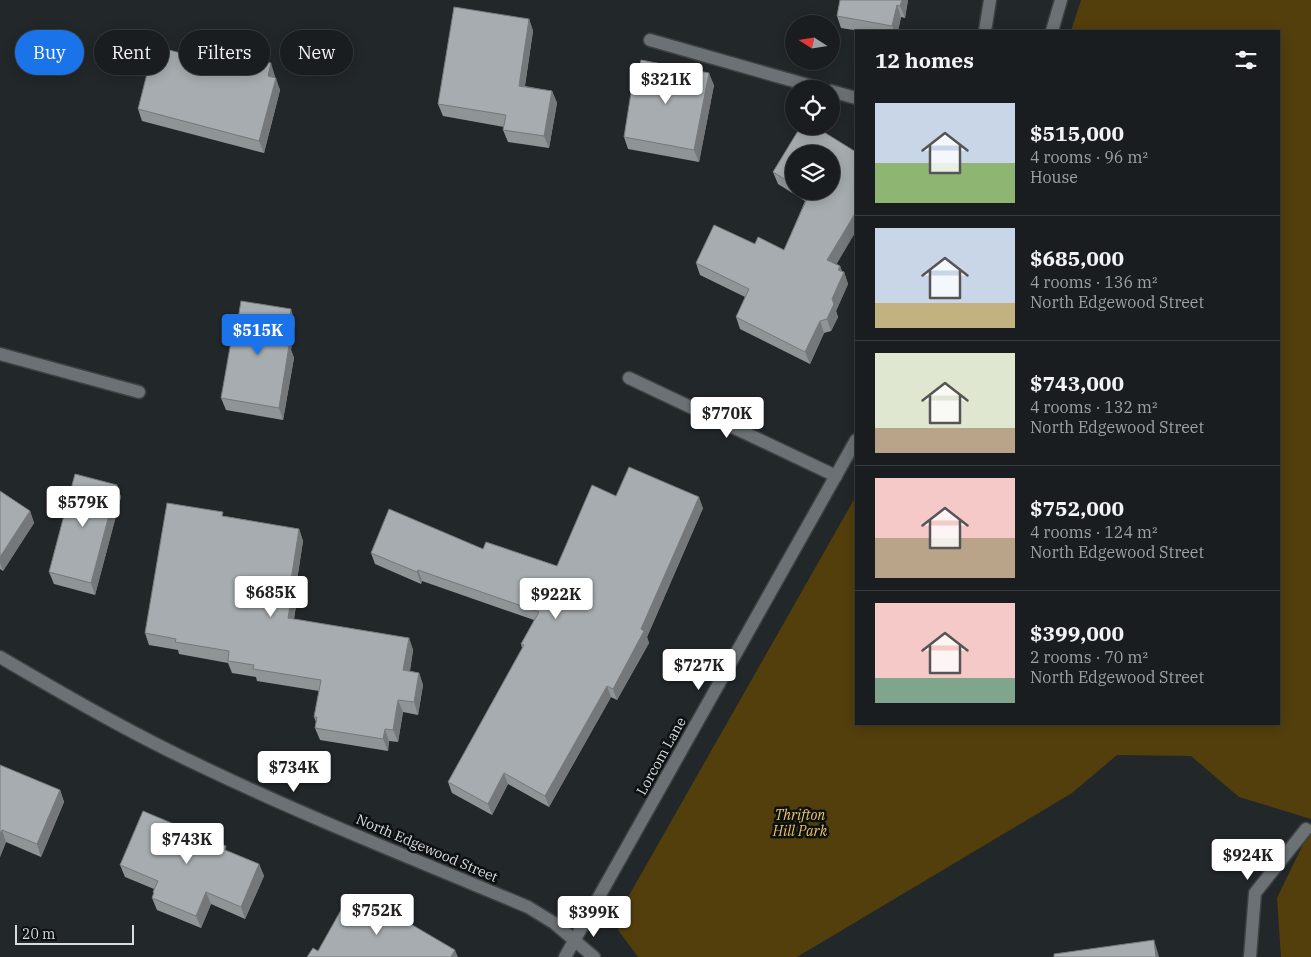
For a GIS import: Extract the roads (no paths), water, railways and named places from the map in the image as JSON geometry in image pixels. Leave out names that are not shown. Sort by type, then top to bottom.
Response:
[{"type":"street","points":[[984,30],[990,0]]},
{"type":"street","points":[[1052,30],[1061,0]]},
{"type":"street","points":[[650,40],[790,80]]},
{"type":"street","points":[[840,94],[855,98]]},
{"type":"street","points":[[0,354],[139,392]]},
{"type":"street","points":[[629,378],[836,476]]},
{"type":"street","name":"Lorcom Lane","points":[[565,957],[855,442]]},
{"type":"street","name":"North Edgewood Street","points":[[0,658],[89,710],[155,744],[268,797],[528,907],[554,923],[594,957]]},
{"type":"street","points":[[1250,957],[1255,894],[1306,829]]},
{"type":"park label","name":"Thrifton Hill Park","points":[[800,824]]}]
